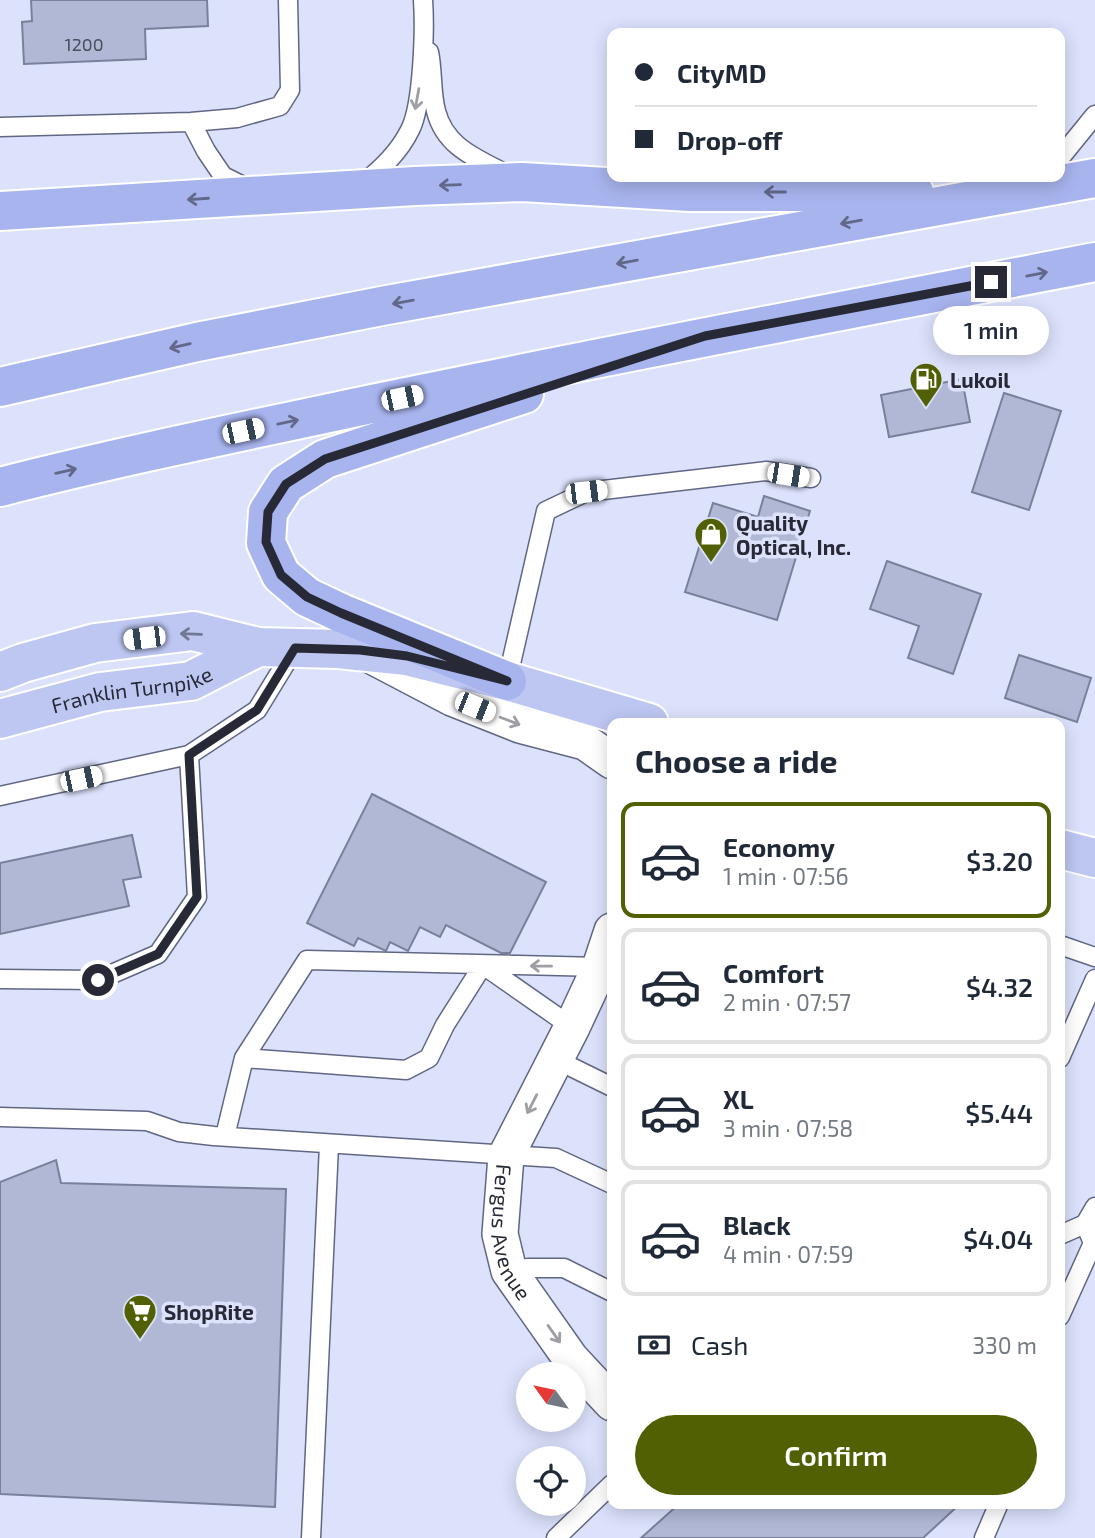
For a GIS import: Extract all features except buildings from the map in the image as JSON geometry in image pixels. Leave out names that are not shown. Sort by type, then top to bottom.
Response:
[{"type":"highway","points":[[1065,181],[1095,178]]},
{"type":"highway","points":[[0,211],[356,189],[522,182],[690,192],[1026,185],[1056,182]]},
{"type":"highway","points":[[0,387],[197,342],[1026,185]]},
{"type":"highway","points":[[0,487],[217,437],[705,336],[1095,262]]},
{"type":"highway","points":[[507,681],[307,597],[281,575],[266,542],[268,512],[286,484],[325,459],[705,336]]},
{"type":"main road","name":"Franklin Turnpike","points":[[0,672],[94,643],[193,631],[258,647],[360,650],[407,656],[507,681],[632,718]]},
{"type":"main road","name":"Franklin Turnpike","points":[[0,719],[100,692],[191,681],[258,647]]},
{"type":"main road","points":[[1065,850],[1095,858]]},
{"type":"street","points":[[360,650],[453,698],[520,725],[585,742],[607,757]]},
{"type":"street","name":"Fergus Avenue","points":[[606,956],[506,1156],[500,1234],[509,1271],[571,1359],[607,1398]]},
{"type":"lane","points":[[0,127],[191,122],[237,118],[280,106],[290,90],[288,0]]},
{"type":"lane","points":[[423,0],[436,111],[447,136],[464,152],[522,182]]},
{"type":"lane","points":[[356,189],[389,162],[412,127],[425,32]]},
{"type":"lane","points":[[1065,152],[1095,115]]},
{"type":"lane","points":[[191,122],[223,176],[260,195]]},
{"type":"lane","points":[[507,681],[546,512],[586,492],[600,490],[766,471],[811,478]]},
{"type":"lane","points":[[0,796],[189,755],[257,710],[295,648]]},
{"type":"lane","points":[[0,979],[98,980],[158,954],[197,897],[189,755]]},
{"type":"lane","points":[[1065,947],[1095,957]]},
{"type":"lane","points":[[225,1136],[244,1058],[307,960],[483,965],[606,956]]},
{"type":"lane","points":[[483,965],[572,1027]]},
{"type":"lane","points":[[244,1058],[406,1070],[429,1058],[445,1025],[483,965]]},
{"type":"lane","points":[[1065,1037],[1095,979]]},
{"type":"lane","points":[[555,1059],[607,1085]]},
{"type":"lane","points":[[0,1117],[146,1121],[179,1132],[329,1145],[556,1158],[607,1182]]},
{"type":"lane","points":[[312,1538],[329,1145]]},
{"type":"lane","points":[[1065,1234],[1085,1224],[1095,1207]]},
{"type":"lane","points":[[1065,1305],[1093,1243],[1085,1224]]},
{"type":"lane","points":[[509,1271],[528,1268],[564,1269],[607,1290]]},
{"type":"lane","points":[[556,1538],[607,1489]]},
{"type":"lane","points":[[984,1538],[996,1509]]},
{"type":"place","name":"Lukoil","points":[[926,409]]},
{"type":"place","name":"Quality Optical, Inc.","points":[[711,564]]},
{"type":"place","name":"ShopRite","points":[[140,1341]]},
{"type":"route","points":[[98,980],[158,954],[197,897],[189,755],[257,710],[295,648],[360,650],[407,656],[507,681],[341,613],[307,597],[281,575],[266,542],[268,512],[286,484],[325,459],[705,336],[991,282]]}]
